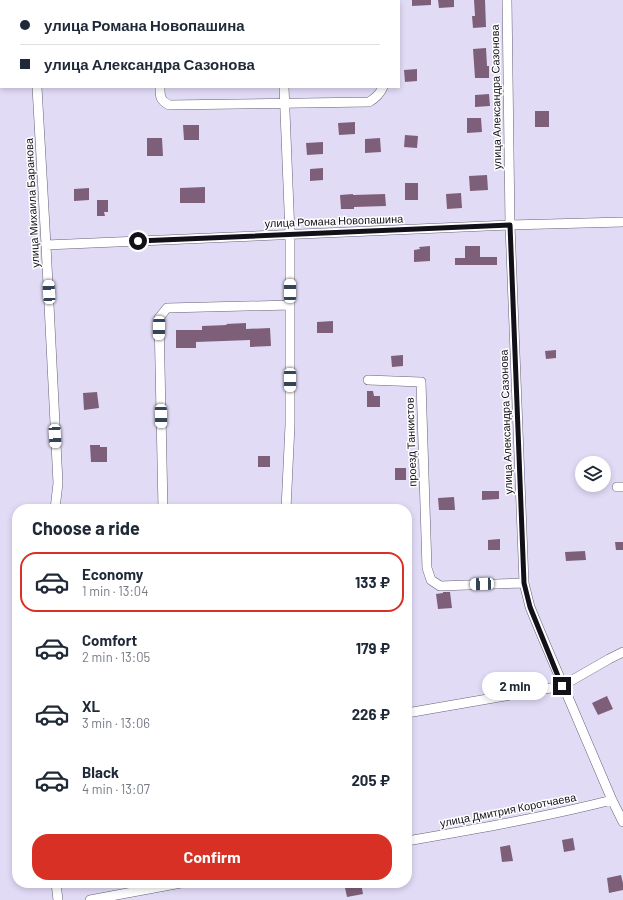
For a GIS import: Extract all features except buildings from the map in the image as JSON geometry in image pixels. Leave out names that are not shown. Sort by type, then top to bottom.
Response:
[{"type":"street","name":"улица Александра Сазонова","points":[[507,0],[510,225],[524,583],[530,607],[562,686],[623,822]]},
{"type":"street","name":"улица Михаила Баранова","points":[[37,88],[58,483],[56,504]]},
{"type":"street","points":[[160,88],[160,96],[163,102],[169,105],[369,102],[379,95],[382,88]]},
{"type":"street","points":[[284,88],[290,234],[290,425],[286,504]]},
{"type":"street","name":"улица Романа Новопашина","points":[[46,245],[510,225],[623,222]]},
{"type":"street","points":[[163,504],[159,318],[167,308],[290,305]]},
{"type":"street","name":"проезд Танкистов","points":[[368,380],[421,382],[427,568],[431,580],[440,586],[524,583]]},
{"type":"street","points":[[412,712],[562,686],[623,652]]},
{"type":"street","name":"улица Дмитрия Коротчаева","points":[[412,840],[545,816],[612,800]]},
{"type":"street","points":[[57,888],[58,900]]},
{"type":"street","points":[[90,900],[154,888]]},
{"type":"route","points":[[138,241],[510,225],[524,583],[530,607],[562,686]]}]
